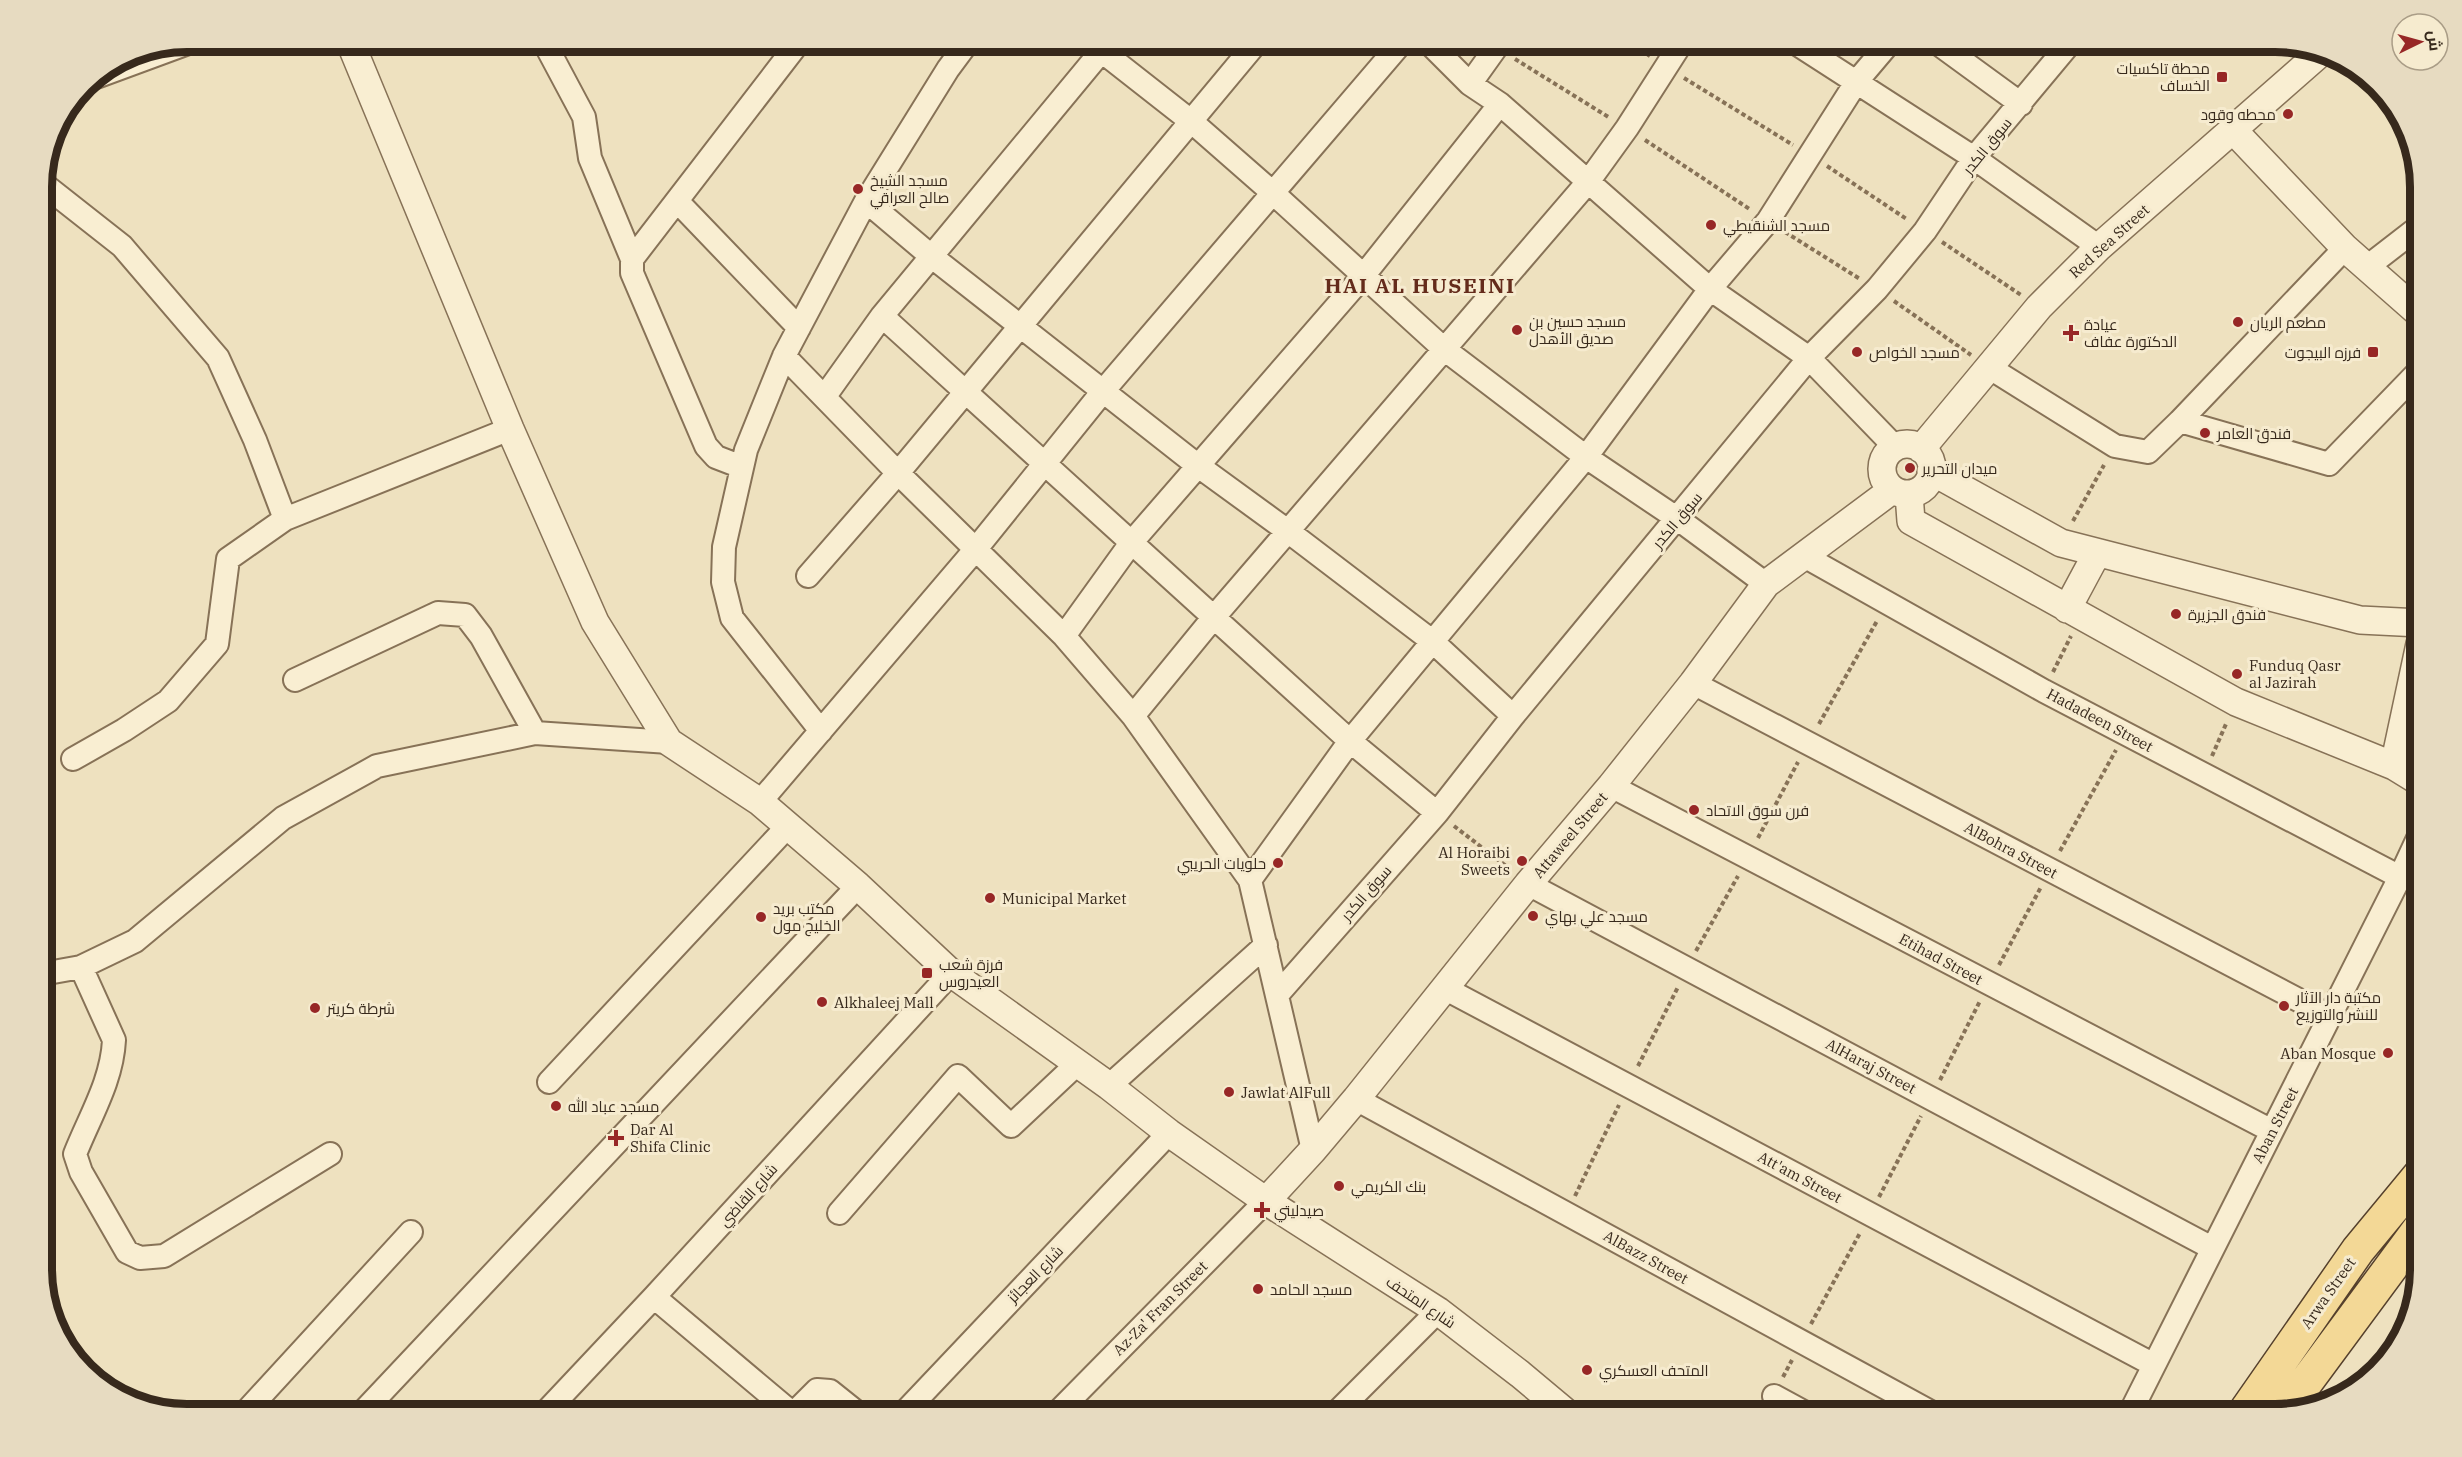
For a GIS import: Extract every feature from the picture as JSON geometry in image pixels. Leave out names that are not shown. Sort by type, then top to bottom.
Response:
[{"type":"main road","name":"Arwa Street","points":[[2251,1404],[2358,1250],[2410,1193]]},
{"type":"main road","points":[[2291,1403],[2410,1242]]},
{"type":"street","points":[[808,576],[898,473],[1248,52]]},
{"type":"street","points":[[760,802],[1046,465],[1104,390],[1393,52]]},
{"type":"street","points":[[1438,52],[1470,84],[1500,104],[1710,288],[1809,358],[1916,456],[2061,543],[2360,620],[2409,622]]},
{"type":"street","points":[[1470,84],[1493,52]]},
{"type":"street","points":[[1133,716],[1214,618],[1588,182],[1627,128],[1675,52]]},
{"type":"street","points":[[1811,52],[1974,158],[2099,247]]},
{"type":"street","points":[[1250,880],[1350,741],[1587,458],[1710,288],[1768,221],[1857,81],[1881,52]]},
{"type":"street","points":[[1950,52],[2021,104]]},
{"type":"street","name":"سوق الكدر","points":[[1278,994],[1437,813],[1513,716],[1809,358],[1876,289],[1925,231],[1974,158],[2063,52]]},
{"type":"street","points":[[355,53],[510,429],[595,622],[669,742]]},
{"type":"street","points":[[550,53],[584,117],[590,158],[632,259],[632,273],[706,446],[716,457],[742,467]]},
{"type":"street","points":[[632,259],[791,53]]},
{"type":"street","points":[[821,731],[732,618],[723,582],[724,546],[746,450],[784,356],[866,201],[960,53]]},
{"type":"street","points":[[825,396],[882,316],[1094,53]]},
{"type":"street","points":[[1109,53],[1273,193],[1444,349],[1587,458],[1678,519],[1766,584]]},
{"type":"street","name":"Red Sea Street","points":[[1916,456],[2039,307],[2099,247],[2314,59]]},
{"type":"street","points":[[1064,636],[1131,543],[1364,275],[1500,104]]},
{"type":"street","points":[[2234,131],[2345,248],[2409,304]]},
{"type":"street","points":[[53,192],[122,246],[218,358],[255,440],[285,519]]},
{"type":"street","points":[[677,201],[799,328]]},
{"type":"street","points":[[866,201],[931,256],[1197,465],[1432,641],[1513,716]]},
{"type":"street","points":[[2367,267],[2409,234]]},
{"type":"street","points":[[1990,368],[2115,446],[2148,452],[2345,248]]},
{"type":"street","points":[[882,316],[1350,741],[1437,813]]},
{"type":"street","points":[[784,356],[898,473],[1064,636],[1133,716],[1250,880],[1313,1150]]},
{"type":"street","points":[[2180,421],[2329,464],[2409,381]]},
{"type":"street","points":[[73,759],[124,730],[168,701],[217,644],[228,559],[285,519],[510,429]]},
{"type":"street","points":[[1888,452],[1916,456],[1924,487],[1901,492],[1886,484],[1882,467],[1888,452]]},
{"type":"street","points":[[1901,492],[1911,521],[2074,612],[2236,702],[2394,766],[2410,776]]},
{"type":"street","name":"Attaweel Street","points":[[1266,1201],[1356,1099],[1528,884],[1611,786],[1693,683],[1766,584],[1901,492]]},
{"type":"street","points":[[2074,612],[2097,553]]},
{"type":"street","name":"Hadadeen Street","points":[[1804,556],[2044,691],[2400,877]]},
{"type":"street","points":[[295,680],[438,613],[465,615],[481,636],[535,733]]},
{"type":"street","name":"AlBohra Street","points":[[1693,683],[2329,1016]]},
{"type":"street","points":[[2394,766],[2409,693]]},
{"type":"street","points":[[53,972],[81,967],[135,941],[283,818],[377,766],[535,733],[669,742]]},
{"type":"street","name":"شارع المتحف","points":[[669,742],[760,802],[858,886],[951,972],[1109,1086],[1169,1133],[1266,1201],[1438,1311],[1556,1404]]},
{"type":"street","name":"Etihad Street","points":[[1611,786],[2272,1131]]},
{"type":"street","points":[[549,1082],[788,826]]},
{"type":"street","name":"Aban Street","points":[[2134,1404],[2410,856]]},
{"type":"street","name":"AlHaraj Street","points":[[1528,884],[2212,1248]]},
{"type":"street","points":[[370,1404],[858,886]]},
{"type":"street","points":[[1109,1086],[1266,945]]},
{"type":"street","points":[[81,967],[114,1040],[105,1086],[75,1154],[81,1172],[127,1252],[140,1258],[164,1256],[330,1154]]},
{"type":"street","name":"شارع القاضي","points":[[553,1404],[951,972]]},
{"type":"street","name":"Att'am Street","points":[[1446,989],[2154,1365]]},
{"type":"street","points":[[839,1213],[958,1076],[1011,1126],[1077,1064]]},
{"type":"street","name":"AlBazz Street","points":[[1356,1099],[1916,1404]]},
{"type":"street","name":"شارع العجائز","points":[[912,1404],[1169,1133]]},
{"type":"street","name":"Az-Za' Fran Street","points":[[1066,1404],[1266,1201]]},
{"type":"street","points":[[253,1404],[411,1233]]},
{"type":"street","points":[[654,1297],[781,1404]]},
{"type":"street","points":[[1345,1404],[1438,1311]]},
{"type":"street","points":[[803,1404],[817,1390],[830,1391],[846,1404]]},
{"type":"street","points":[[1774,1396],[1789,1404]]},
{"type":"path","points":[[1509,52],[1876,289],[1990,368]]},
{"type":"path","points":[[1644,52],[1810,155],[2039,307]]},
{"type":"path","points":[[2061,543],[2115,446]]},
{"type":"path","points":[[1566,1214],[1687,968],[1808,743],[1888,602]]},
{"type":"path","points":[[2044,691],[2074,612]]},
{"type":"path","points":[[2204,774],[2236,702]]},
{"type":"path","points":[[1774,1396],[1989,983],[2126,733]]},
{"type":"path","points":[[1437,813],[1528,884]]},
{"type":"place","name":"محطة تاكسيات الخساف","points":[[2222,77]]},
{"type":"place","name":"محطه وقود","points":[[2288,114]]},
{"type":"place","name":"مسجد الشيخ صالح العراقي","points":[[858,189]]},
{"type":"place","name":"مسجد الشنقيطي","points":[[1711,225]]},
{"type":"place","name":"مطعم الريان","points":[[2238,322]]},
{"type":"place","name":"مسجد حسين بن صديق الأهدل","points":[[1517,330]]},
{"type":"place","name":"عيادة الدكتورة عفاف","points":[[2071,333]]},
{"type":"place","name":"مسجد الخواص","points":[[1857,352]]},
{"type":"place","name":"فرزه البيجوت","points":[[2373,352]]},
{"type":"place","name":"فندق العامر","points":[[2205,433]]},
{"type":"place","name":"ميدان التحرير","points":[[1910,468]]},
{"type":"place","name":"فندق الجزيرة","points":[[2176,614]]},
{"type":"place","name":"Funduq Qasr al Jazirah","points":[[2237,674]]},
{"type":"place","name":"فرن سوق الاتحاد","points":[[1694,810]]},
{"type":"place","name":"Al Horaibi Sweets","points":[[1522,861]]},
{"type":"place","name":"حلويات الحريبي","points":[[1278,863]]},
{"type":"place","name":"Municipal Market","points":[[990,898]]},
{"type":"place","name":"مسجد علي بهاي","points":[[1533,916]]},
{"type":"place","name":"مكتب بريد الخليج مول","points":[[761,917]]},
{"type":"place","name":"فرزة شعب العيدروس","points":[[927,973]]},
{"type":"place","name":"Alkhaleej Mall","points":[[822,1002]]},
{"type":"place","name":"مكتبة دار الآثار للنشر والتوزيع","points":[[2284,1006]]},
{"type":"place","name":"شرطة كريتر","points":[[315,1008]]},
{"type":"place","name":"Aban Mosque","points":[[2388,1053]]},
{"type":"place","name":"Jawlat AlFull","points":[[1229,1092]]},
{"type":"place","name":"مسجد عباد الله","points":[[556,1106]]},
{"type":"place","name":"Dar Al Shifa Clinic","points":[[616,1138]]},
{"type":"place","name":"بنك الكريمي","points":[[1339,1186]]},
{"type":"place","name":"صيدليتي","points":[[1262,1210]]},
{"type":"place","name":"مسجد الحامد","points":[[1258,1289]]},
{"type":"place","name":"المتحف العسكري","points":[[1587,1370]]},
{"type":"district","name":"HAI AL HUSEINI","points":[[1420,285]]}]
